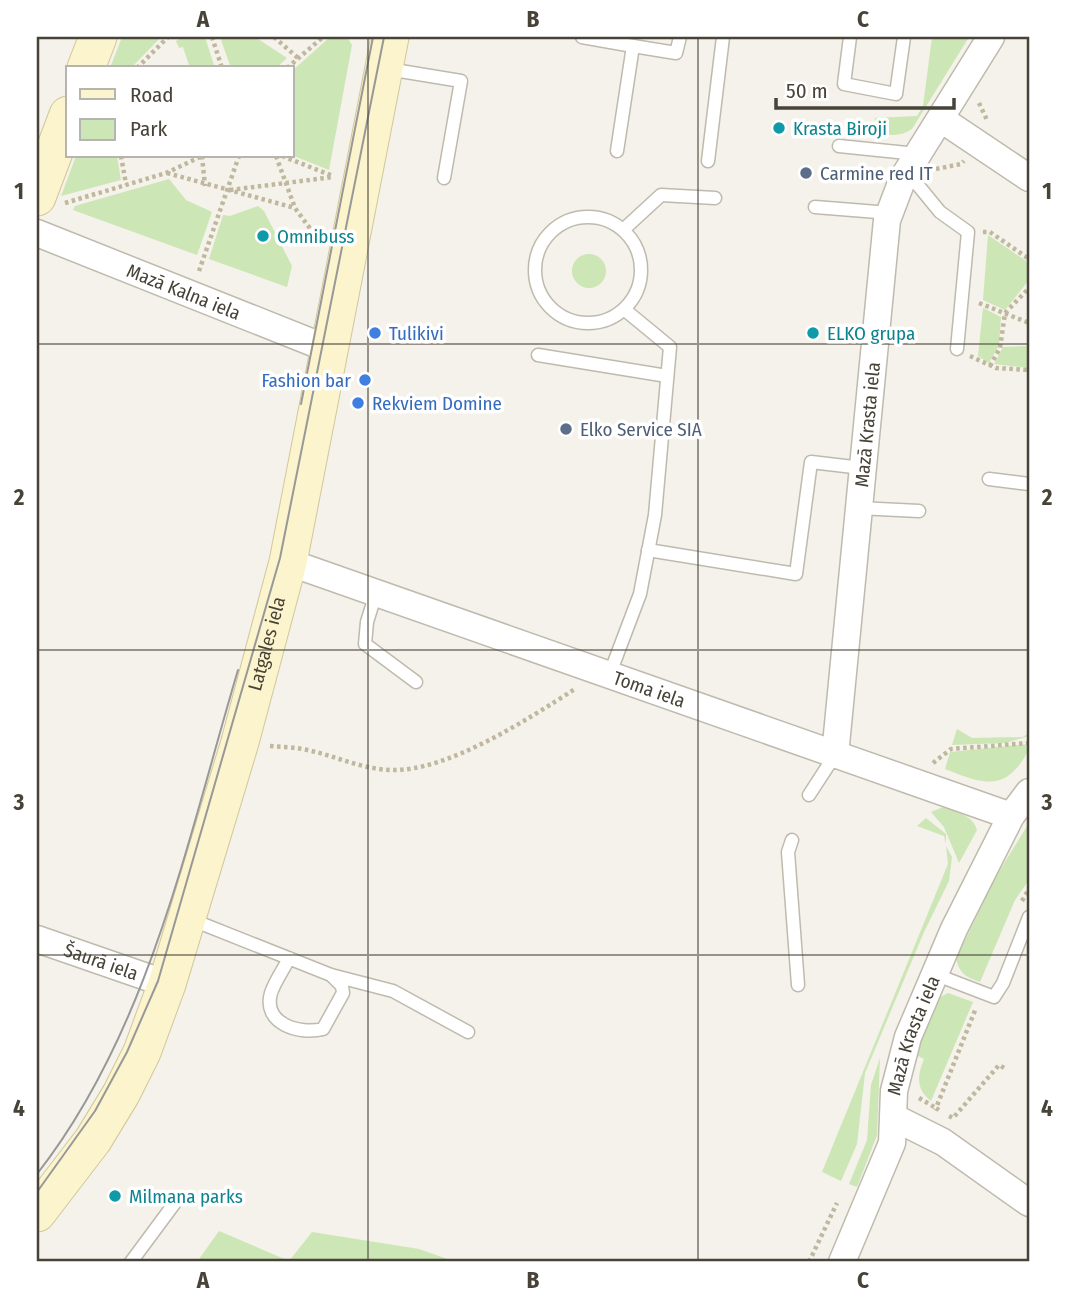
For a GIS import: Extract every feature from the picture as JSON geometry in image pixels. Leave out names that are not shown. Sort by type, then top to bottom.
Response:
[{"type":"street","points":[[87,66],[98,37]]},
{"type":"street","name":"Mazā Krasta iela","points":[[835,755],[862,468],[890,213],[903,178],[990,37]]},
{"type":"street","name":"Latgales iela","points":[[37,1213],[93,1140],[121,1094],[142,1052],[187,918],[240,742],[288,562],[387,52]]},
{"type":"street","points":[[941,120],[1029,178]]},
{"type":"street","points":[[45,202],[66,123]]},
{"type":"street","name":"Mazā Kalna iela","points":[[37,233],[331,350]]},
{"type":"street","name":"Toma iela","points":[[288,562],[1011,816]]},
{"type":"street","name":"Mazā Krasta iela","points":[[842,1262],[883,1168],[891,1143],[899,1065],[934,974],[1011,816],[1029,792]]},
{"type":"street","name":"Šaurā iela","points":[[37,939],[167,984]]},
{"type":"street","points":[[895,1118],[943,1142],[1029,1203]]},
{"type":"lane","points":[[582,37],[677,53],[680,37]]},
{"type":"lane","points":[[708,161],[723,37]]},
{"type":"lane","points":[[849,37],[844,84],[896,94],[904,37]]},
{"type":"lane","points":[[617,151],[633,46]]},
{"type":"lane","points":[[387,52],[461,81],[444,177]]},
{"type":"lane","points":[[839,146],[917,154]]},
{"type":"lane","points":[[903,178],[917,184],[940,212],[968,232],[957,349]]},
{"type":"lane","points":[[624,230],[661,195],[715,198]]},
{"type":"lane","points":[[816,207],[890,213]]},
{"type":"lane","points":[[590,216],[608,220],[624,230],[635,244],[641,261],[641,279],[635,296],[625,310],[610,319],[594,323],[569,319],[548,305],[539,290],[535,274],[536,257],[544,240],[556,227],[573,219],[590,216]]},
{"type":"lane","points":[[609,676],[640,594],[655,515],[670,347],[625,310]]},
{"type":"lane","points":[[538,355],[667,376]]},
{"type":"lane","points":[[648,550],[796,574],[811,463],[862,468]]},
{"type":"lane","points":[[989,479],[1029,484]]},
{"type":"lane","points":[[858,508],[919,511]]},
{"type":"lane","points":[[376,593],[367,622],[365,645],[416,682]]},
{"type":"lane","points":[[809,795],[835,755]]},
{"type":"lane","points":[[792,839],[788,852],[798,985]]},
{"type":"lane","points":[[187,918],[331,975],[393,991],[468,1032]]},
{"type":"lane","points":[[934,974],[993,997],[1003,983],[1029,918]]},
{"type":"lane","points":[[289,958],[271,994],[272,1009],[276,1017],[294,1030],[307,1033],[323,1029],[343,993],[342,986],[331,975]]},
{"type":"lane","points":[[131,1262],[174,1203]]},
{"type":"path","points":[[139,66],[168,37]]},
{"type":"path","points":[[212,37],[221,66]]},
{"type":"path","points":[[274,37],[298,58]]},
{"type":"path","points":[[289,66],[323,37]]},
{"type":"path","points":[[121,158],[126,184]]},
{"type":"path","points":[[45,202],[166,173],[198,158]]},
{"type":"path","points":[[202,158],[205,186]]},
{"type":"path","points":[[199,271],[238,158]]},
{"type":"path","points":[[277,158],[295,208],[320,242]]},
{"type":"path","points":[[227,190],[334,177],[287,158]]},
{"type":"path","points":[[166,173],[205,186],[295,208]]},
{"type":"path","points":[[318,254],[322,232]]},
{"type":"path","points":[[968,232],[990,232],[1029,259]]},
{"type":"path","points":[[186,266],[211,275]]},
{"type":"path","points":[[990,366],[1000,348],[1005,313],[1029,288]]},
{"type":"path","points":[[962,296],[1029,323]]},
{"type":"path","points":[[957,349],[990,366],[1029,370]]},
{"type":"path","points":[[267,746],[304,749],[368,767],[412,769],[499,736],[577,688]]},
{"type":"path","points":[[926,768],[951,749],[1029,743]]},
{"type":"path","points":[[1018,909],[1029,889]]},
{"type":"path","points":[[981,994],[936,1108],[953,1118],[999,1065],[1006,1069]]},
{"type":"green space","points":[[122,37],[161,37],[133,66],[111,66]]},
{"type":"green space","points":[[183,37],[205,37],[214,66],[189,66],[183,47],[179,48],[176,41]]},
{"type":"green space","points":[[220,37],[255,37],[287,58],[278,66],[230,66]]},
{"type":"green space","points":[[330,37],[347,37],[352,45],[329,170],[294,156],[294,69]]},
{"type":"green space","points":[[932,37],[969,37],[912,129],[898,135],[883,133],[875,126],[875,118],[917,116],[923,106]]},
{"type":"green space","points":[[75,158],[117,158],[121,180],[61,196]]},
{"type":"green space","points":[[169,179],[186,200],[212,212],[197,255],[73,210],[75,206]]},
{"type":"green space","points":[[258,206],[264,211],[292,266],[287,287],[209,259],[223,215],[230,216]]},
{"type":"green space","points":[[988,235],[1029,263],[1029,280],[1005,310],[983,300]]},
{"type":"green space","points":[[589,254],[601,259],[606,271],[601,283],[589,288],[577,283],[572,271],[577,259]]},
{"type":"green space","points":[[983,308],[1001,317],[999,345],[989,363],[978,356]]},
{"type":"green space","points":[[1028,346],[1029,368],[994,364],[1003,347]]},
{"type":"green space","points":[[957,729],[972,738],[1023,737],[1029,733],[1029,736],[1005,743],[952,745]]},
{"type":"green space","points":[[1029,744],[1020,764],[1004,779],[986,782],[945,769],[950,752]]},
{"type":"green space","points":[[943,807],[968,817],[977,830],[959,863],[944,827],[931,812]]},
{"type":"green space","points":[[926,818],[946,834],[946,844],[944,836],[917,826]]},
{"type":"green space","points":[[1029,823],[1029,880],[1015,900],[980,982],[964,974],[956,959],[995,878]]},
{"type":"green space","points":[[946,846],[952,857],[949,881],[924,932],[865,1073],[857,1144],[841,1181],[822,1172],[948,864]]},
{"type":"green space","points":[[948,993],[973,1002],[931,1101],[919,1082],[924,1059],[916,1055],[938,998]]},
{"type":"green space","points":[[880,1058],[877,1135],[857,1187],[849,1184],[867,1140],[871,1085]]},
{"type":"green space","points":[[219,1231],[289,1261],[312,1232],[419,1249],[456,1262],[197,1262]]},
{"type":"tram line","points":[[301,404],[373,37]]},
{"type":"tram line","points":[[37,1192],[95,1111],[127,1052],[158,981],[280,558],[384,37]]},
{"type":"tram line","points":[[37,1174],[76,1118],[108,1059],[136,997],[182,867],[238,670]]},
{"type":"place","name":"Krasta Biroji","points":[[779,128]]},
{"type":"place","name":"Carmine red IT","points":[[806,173]]},
{"type":"place","name":"Omnibuss","points":[[263,236]]},
{"type":"place","name":"Tulikivi","points":[[375,333]]},
{"type":"place","name":"ELKO grupa","points":[[813,333]]},
{"type":"place","name":"Fashion bar","points":[[365,380]]},
{"type":"place","name":"Rekviem Domine","points":[[358,403]]},
{"type":"place","name":"Elko Service SIA","points":[[566,429]]},
{"type":"place","name":"Milmana parks","points":[[115,1196]]}]
